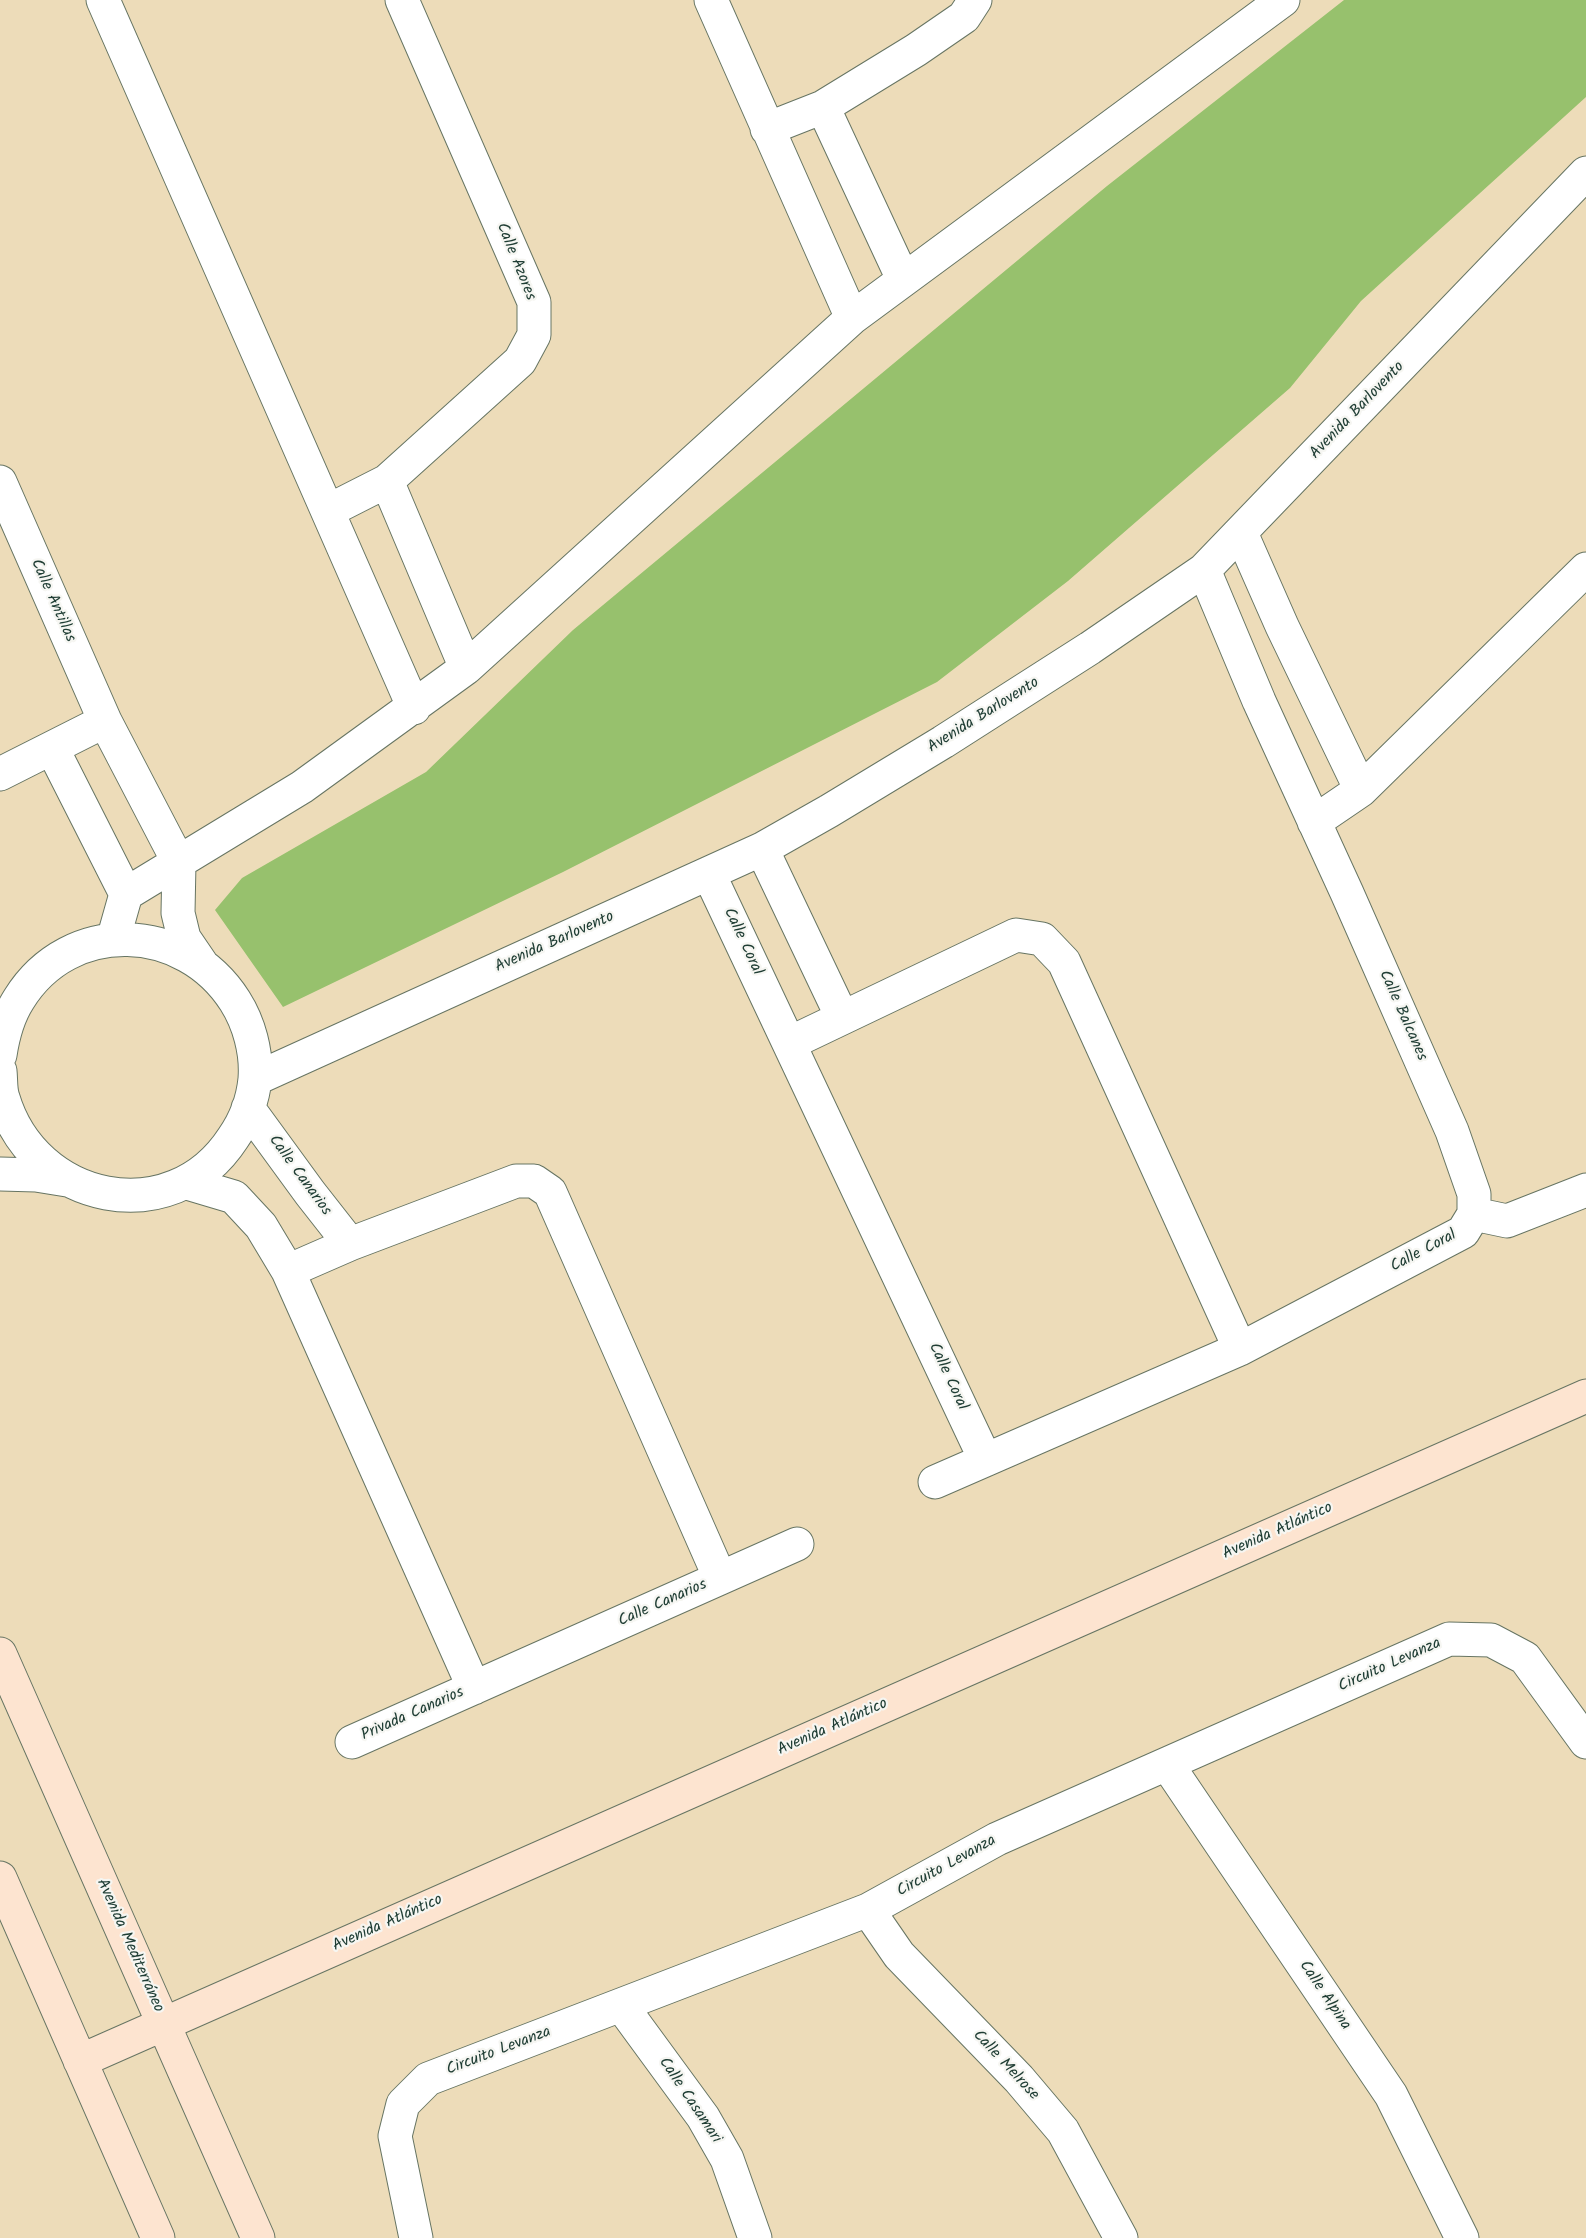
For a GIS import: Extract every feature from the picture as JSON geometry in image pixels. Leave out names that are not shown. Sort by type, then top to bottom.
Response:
[{"type":"street","points":[[103,0],[414,708]]},
{"type":"street","name":"Calle Azores","points":[[328,510],[387,481],[520,361],[534,335],[534,302],[402,0]]},
{"type":"street","points":[[711,0],[852,318]]},
{"type":"street","points":[[767,129],[823,107],[916,50],[964,16],[975,0]]},
{"type":"street","points":[[126,894],[302,787],[414,708],[466,668],[852,318],[1282,0]]},
{"type":"street","points":[[823,107],[903,279]]},
{"type":"street","name":"Avenida Barlovento","points":[[252,1093],[762,849],[943,742],[1090,648],[1204,570],[1586,173]]},
{"type":"street","points":[[387,481],[466,668]]},
{"type":"street","name":"Calle Antillas","points":[[0,482],[105,721],[179,863]]},
{"type":"street","points":[[1241,533],[1286,636],[1361,790]]},
{"type":"street","points":[[1314,822],[1361,790],[1586,569]]},
{"type":"street","name":"Calle Balcanes","points":[[1204,570],[1259,702],[1452,1131],[1474,1194],[1474,1214]]},
{"type":"street","points":[[0,774],[105,721]]},
{"type":"street","points":[[52,748],[126,894],[113,940]]},
{"type":"street","points":[[762,849],[842,1017]]},
{"type":"street","points":[[0,1174],[36,1175],[67,1180],[101,1193],[123,1196],[146,1194],[187,1183],[209,1167],[226,1150],[239,1130],[252,1093],[253,1042],[242,1012],[225,985],[201,963],[184,938],[178,913],[179,863]]},
{"type":"street","name":"Calle Coral","points":[[710,874],[985,1460],[1240,1349],[1463,1232],[1474,1214]]},
{"type":"street","points":[[790,1044],[1016,935],[1042,939],[1064,962],[1240,1349]]},
{"type":"street","points":[[0,1052],[6,1024],[19,999],[36,977],[59,958],[85,946],[113,940],[141,940],[172,948],[201,963]]},
{"type":"street","points":[[0,1071],[2,1096],[16,1130],[43,1163],[67,1180]]},
{"type":"street","name":"Calle Canarios","points":[[252,1093],[310,1193],[350,1244]]},
{"type":"street","name":"Calle Canarios","points":[[288,1271],[350,1244],[516,1181],[534,1181],[550,1192],[720,1578],[474,1688]]},
{"type":"street","points":[[187,1183],[234,1197],[261,1226],[288,1271],[474,1688]]},
{"type":"street","points":[[1474,1214],[1507,1221],[1586,1190]]},
{"type":"street","name":"Avenida Atlántico","points":[[80,2061],[1586,1396]]},
{"type":"street","points":[[935,1482],[985,1460]]},
{"type":"street","points":[[720,1578],[797,1544]]},
{"type":"street","name":"Circuito Levanza","points":[[416,2238],[395,2136],[403,2104],[428,2079],[868,1910],[997,1839],[1449,1639],[1491,1640],[1525,1658],[1586,1742]]},
{"type":"street","name":"Avenida Mediterráneo","points":[[0,1654],[258,2238]]},
{"type":"street","name":"Privada Canarios","points":[[352,1743],[474,1688]]},
{"type":"street","name":"Calle Alpina","points":[[1167,1764],[1391,2095],[1462,2238]]},
{"type":"street","points":[[0,1878],[158,2238]]},
{"type":"street","name":"Calle Melrose","points":[[868,1910],[899,1955],[1019,2079],[1062,2131],[1120,2238]]},
{"type":"street","name":"Calle Casamari","points":[[621,2005],[704,2117],[727,2159],[756,2238]]},
{"type":"green space","points":[[1344,0],[1586,0],[1586,97],[1361,301],[1290,388],[1068,581],[937,682],[563,872],[283,1007],[215,910],[242,878],[426,772],[573,630],[1107,186]]}]
